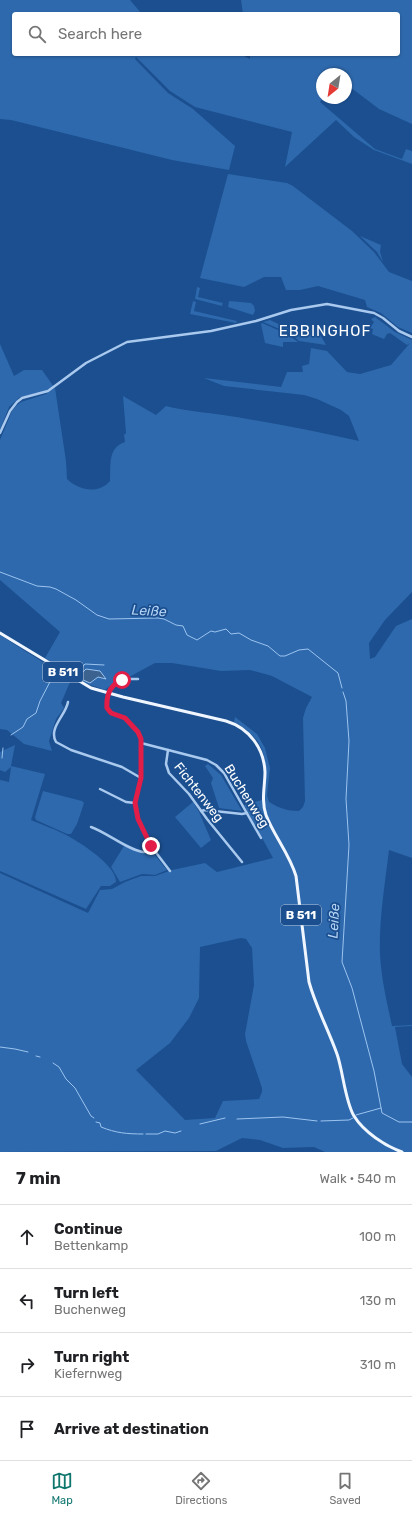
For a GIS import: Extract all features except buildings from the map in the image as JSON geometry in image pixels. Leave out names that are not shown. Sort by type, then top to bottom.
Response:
[{"type":"main road","name":"B 511","points":[[0,633],[78,682],[91,688],[108,694],[229,722],[244,730],[256,743],[264,766],[263,797],[265,811],[292,863],[296,876],[309,982],[337,1054],[350,1106],[354,1117],[363,1127],[389,1146],[402,1152]]},
{"type":"street","points":[[0,434],[10,411],[16,402],[27,397],[46,392],[86,363],[127,342],[217,330],[291,310],[327,304],[374,313],[383,318],[399,331],[412,337]]},
{"type":"street","points":[[138,679],[130,678],[120,680],[111,687],[108,694],[107,705],[108,710],[126,719],[138,732],[142,743],[141,778],[135,803],[138,819],[153,849],[170,871]]},
{"type":"street","points":[[68,702],[66,710],[58,720],[54,740],[60,745],[71,750],[122,767],[141,778]]},
{"type":"street","name":"Buchenweg","points":[[142,743],[205,759],[216,765],[224,774],[261,838]]},
{"type":"street","name":"Fichtenweg","points":[[168,750],[166,761],[168,771],[173,779],[187,791],[242,862]]},
{"type":"street","points":[[100,789],[126,802],[135,803]]},
{"type":"street","points":[[201,811],[205,810],[242,814],[247,813]]},
{"type":"street","points":[[91,827],[102,831],[121,843],[140,852],[153,849]]},
{"type":"shaded area","points":[[0,0],[130,0],[140,12],[12,12],[12,56],[244,56],[250,59],[250,56],[400,56],[400,12],[243,12],[241,0],[412,0],[412,124],[379,109],[352,89],[352,68],[316,68],[316,104],[322,104],[375,149],[402,159],[406,149],[412,151],[412,164],[374,150],[354,137],[336,120],[285,167],[292,132],[195,107],[170,91],[136,57],[135,59],[168,93],[193,109],[235,146],[229,170],[172,160],[11,120],[0,119]]},
{"type":"shaded area","points":[[228,174],[287,183],[293,186],[352,231],[374,252],[389,272],[412,281],[412,333],[398,327],[381,313],[367,307],[365,300],[318,286],[300,290],[286,290],[281,277],[264,277],[244,287],[200,278]]},
{"type":"shaded area","points":[[360,236],[381,245],[380,252],[383,262],[377,252]]},
{"type":"shaded area","points":[[197,287],[200,288],[198,297],[223,303],[222,306],[195,299]]},
{"type":"shaded area","points":[[193,301],[196,302],[194,311],[237,321],[236,323],[190,314]]},
{"type":"shaded area","points":[[229,301],[251,303],[254,306],[255,311],[253,315],[228,307]]},
{"type":"shaded area","points":[[375,317],[395,332],[412,340],[412,592],[385,620],[369,643],[370,659],[375,657],[396,626],[412,619],[412,858],[389,850],[380,927],[380,953],[384,990],[392,1026],[412,1025],[395,1027],[402,1064],[412,1077],[412,1152],[325,1152],[314,1147],[283,1148],[260,1140],[242,1138],[216,1151],[0,1152],[0,873],[88,913],[100,890],[112,889],[141,876],[155,876],[172,870],[205,863],[217,872],[273,858],[244,805],[262,800],[265,775],[264,755],[255,738],[234,722],[235,717],[257,734],[265,748],[270,768],[267,795],[269,802],[283,809],[299,811],[303,807],[305,801],[303,718],[312,697],[272,676],[250,670],[221,671],[172,663],[155,663],[118,683],[116,681],[105,690],[85,683],[45,658],[60,632],[0,580],[0,440],[12,411],[21,402],[46,394],[55,388],[66,461],[67,479],[77,486],[88,489],[100,488],[110,481],[111,458],[115,449],[125,442],[124,435],[126,433],[123,396],[156,415],[166,406],[308,430],[359,441],[349,416],[341,410],[317,399],[304,395],[224,386],[204,378],[281,387],[287,372],[303,372],[302,366],[309,364],[311,348],[327,351],[347,372],[360,374],[391,365],[410,343],[407,345],[390,333],[387,334],[384,339],[372,334],[373,329],[370,328],[374,322],[371,319]],"holes":[[[241,938],[246,939],[252,948],[254,985],[245,1034],[262,1092],[259,1099],[223,1101],[215,1118],[185,1120],[136,1070],[170,1043],[189,1018],[199,998],[200,947]]]},
{"type":"shaded area","points":[[270,320],[300,332],[317,329],[326,345],[299,341],[289,333],[263,322]]},
{"type":"shaded area","points":[[262,323],[287,334],[298,342],[283,342],[283,347],[265,343]]},
{"type":"shaded area","points":[[0,344],[14,376],[24,370],[42,370],[54,387],[43,392],[20,397],[9,407],[0,430]]},
{"type":"shaded area","points":[[0,635],[71,680],[61,703],[64,708],[56,719],[49,741],[52,751],[24,744],[7,730],[0,729]]},
{"type":"shaded area","points":[[86,669],[100,671],[106,679],[98,677],[90,683],[81,679],[79,676]]},
{"type":"shaded area","points":[[15,745],[11,766],[45,774],[31,820],[64,834],[81,844],[105,862],[115,876],[116,882],[110,886],[101,886],[86,909],[0,871],[0,780],[9,782],[11,767],[5,772],[0,770],[0,752]]},
{"type":"shaded area","points":[[208,764],[221,775],[242,811],[219,808],[211,783],[213,778],[205,766]]},
{"type":"shaded area","points":[[43,791],[82,801],[84,803],[77,824],[71,834],[67,834],[36,820],[35,817]]},
{"type":"shaded area","points":[[193,802],[211,840],[201,848],[175,817]]},
{"type":"shaded area","points":[[124,846],[142,853],[153,853],[167,870],[155,875],[142,874],[120,882],[111,867]]},
{"type":"waterway","name":"Leiße","points":[[0,572],[37,586],[56,589],[76,600],[97,615],[109,619],[164,619],[176,625],[183,626],[187,635],[197,640],[211,631],[215,632],[226,629],[231,634],[239,633],[251,640],[268,646],[280,656],[285,656],[299,650],[308,649],[338,673],[342,688]]},
{"type":"waterway","points":[[71,672],[76,674],[85,664],[104,665]]},
{"type":"waterway","points":[[11,735],[23,727],[27,719],[36,713],[40,701],[52,678],[64,679]]},
{"type":"waterway","name":"Leiße","points":[[343,692],[346,701],[349,741],[346,799],[349,845],[342,962],[352,988],[374,1071],[382,1113],[399,1122],[412,1122]]},
{"type":"waterway","points":[[2,758],[3,748]]},
{"type":"waterway","points":[[0,1047],[28,1052]]},
{"type":"waterway","points":[[36,1056],[40,1057]]},
{"type":"waterway","points":[[53,1063],[59,1067],[66,1079],[75,1088],[91,1116],[94,1118]]},
{"type":"waterway","points":[[356,1115],[381,1108]]},
{"type":"waterway","points":[[237,1119],[283,1117],[317,1121]]},
{"type":"waterway","points":[[200,1124],[225,1118]]},
{"type":"waterway","points":[[321,1121],[349,1120],[353,1118]]},
{"type":"waterway","points":[[96,1122],[100,1123],[101,1127],[112,1131],[143,1134]]},
{"type":"waterway","points":[[146,1134],[158,1134],[165,1131],[175,1133],[181,1131]]},
{"type":"district","name":"EBBINGHOF","points":[[325,331]]},
{"type":"route","points":[[122,680],[110,688],[107,708],[111,713],[125,718],[138,732],[141,739],[141,778],[135,803],[138,819],[151,846]]}]
